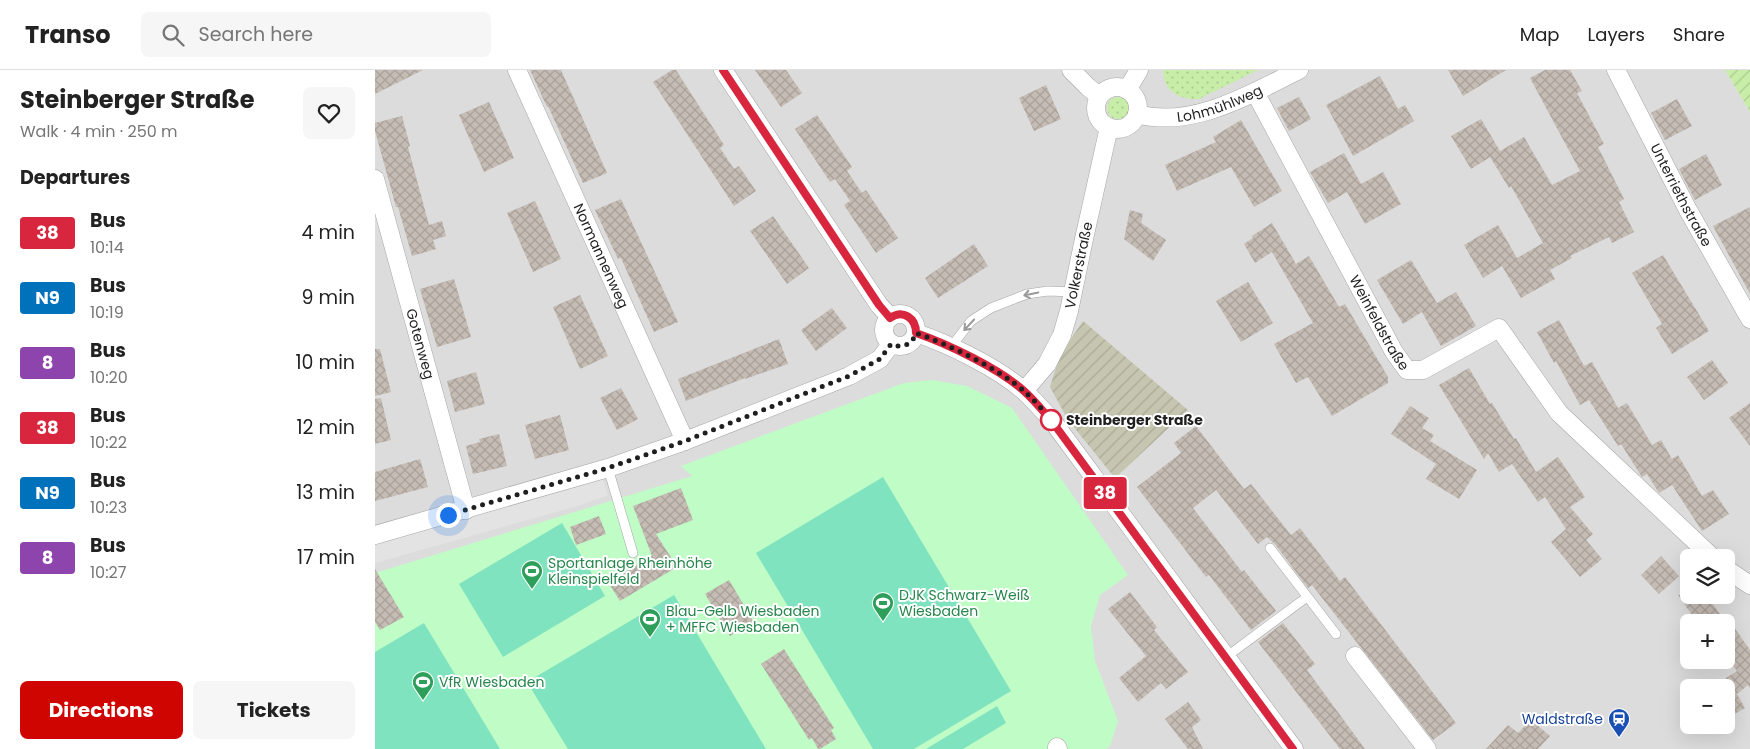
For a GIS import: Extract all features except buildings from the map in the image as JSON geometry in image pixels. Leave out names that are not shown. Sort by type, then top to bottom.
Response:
[{"type":"street","name":"Normannenweg","points":[[517,70],[685,441]]},
{"type":"street","points":[[723,70],[885,311],[884,336],[891,344],[898,346],[906,345],[916,333],[915,324],[908,316],[885,311]]},
{"type":"street","points":[[1071,70],[1099,96]]},
{"type":"street","points":[[1127,90],[1139,70]]},
{"type":"street","name":"Lohmühlweg","points":[[1137,114],[1152,118],[1168,118],[1211,110],[1255,92],[1299,70]]},
{"type":"street","name":"Unterriethstraße","points":[[1616,70],[1688,210],[1750,319]]},
{"type":"street","points":[[1122,87],[1127,90],[1132,93],[1137,103],[1137,114],[1129,125],[1123,128],[1109,127],[1103,124],[1096,114],[1095,108],[1099,96],[1109,88],[1122,87]]},
{"type":"street","name":"Weinfeldstraße","points":[[1255,92],[1390,344],[1407,370],[1423,370],[1499,328],[1559,412],[1704,549]]},
{"type":"street","name":"Volkerstraße","points":[[1024,392],[1047,364],[1062,335],[1109,127]]},
{"type":"street","name":"Gotenweg","points":[[375,179],[466,510]]},
{"type":"street","points":[[916,333],[951,347],[1009,379],[1051,420],[1293,749]]},
{"type":"street","points":[[375,535],[608,468],[685,441],[849,376],[880,359],[891,344]]},
{"type":"street","points":[[1735,575],[1750,585]]},
{"type":"street","points":[[1355,656],[1427,749]]},
{"type":"lane","points":[[951,347],[971,321],[991,308],[1027,294],[1048,291],[1073,292]]},
{"type":"lane","points":[[608,468],[633,553]]},
{"type":"lane","points":[[1270,548],[1336,634]]},
{"type":"lane","points":[[1226,657],[1307,597]]},
{"type":"shaded area","points":[[375,70],[1725,70],[1750,112],[1750,749],[375,749]]},
{"type":"shaded area","points":[[1083,321],[1188,410],[1115,478],[1068,420],[1050,387],[1060,355]]},
{"type":"shaded area","points":[[600,470],[608,495],[581,505],[375,563],[375,535]]},
{"type":"green space","points":[[1163,70],[1258,70],[1199,99],[1192,99],[1179,96],[1169,89]]},
{"type":"green space","points":[[1725,70],[1750,70],[1750,112]]},
{"type":"green space","points":[[1118,97],[1126,100],[1129,108],[1126,116],[1118,119],[1110,116],[1107,108],[1110,100]]},
{"type":"green space","points":[[932,380],[967,386],[1012,408],[1128,575],[1100,595],[1091,626],[1095,661],[1118,721],[1110,746],[1106,749],[375,749],[375,573],[692,476],[681,466],[904,383]]},
{"type":"green space","name":"DJK Schwarz-Weiß Wiesbaden","points":[[883,477],[1011,691],[914,749],[873,749],[756,553]]},
{"type":"green space","name":"Sportanlage Rheinhöhe Kleinspielfeld","points":[[562,523],[605,596],[503,657],[459,584]]},
{"type":"green space","name":"Blau-Gelb Wiesbaden + MFFC Wiesbaden","points":[[674,595],[766,749],[568,749],[527,682]]},
{"type":"green space","name":"VfR Wiesbaden","points":[[424,623],[500,749],[375,749],[375,652]]},
{"type":"green space","points":[[997,706],[1006,723],[963,749],[926,749]]},
{"type":"bus line","name":"38","points":[[723,70],[879,305],[890,318],[899,314],[908,316],[915,324],[916,333],[934,339],[1009,379],[1051,420],[1293,749]]},
{"type":"place","name":"Steinberger Straße","points":[[1051,420]]},
{"type":"place","name":"Sportanlage Rheinhöhe Kleinspielfeld","points":[[532,590]]},
{"type":"place","name":"DJK Schwarz-Weiß Wiesbaden","points":[[883,622]]},
{"type":"place","name":"Blau-Gelb Wiesbaden + MFFC Wiesbaden","points":[[650,638]]},
{"type":"place","name":"VfR Wiesbaden","points":[[423,701]]},
{"type":"place","name":"Waldstraße","points":[[1619,738]]},
{"type":"route","points":[[448,515],[608,468],[685,441],[849,376],[880,359],[891,344],[898,346],[906,345],[915,337],[916,333],[934,339],[1009,379],[1051,420]]}]
